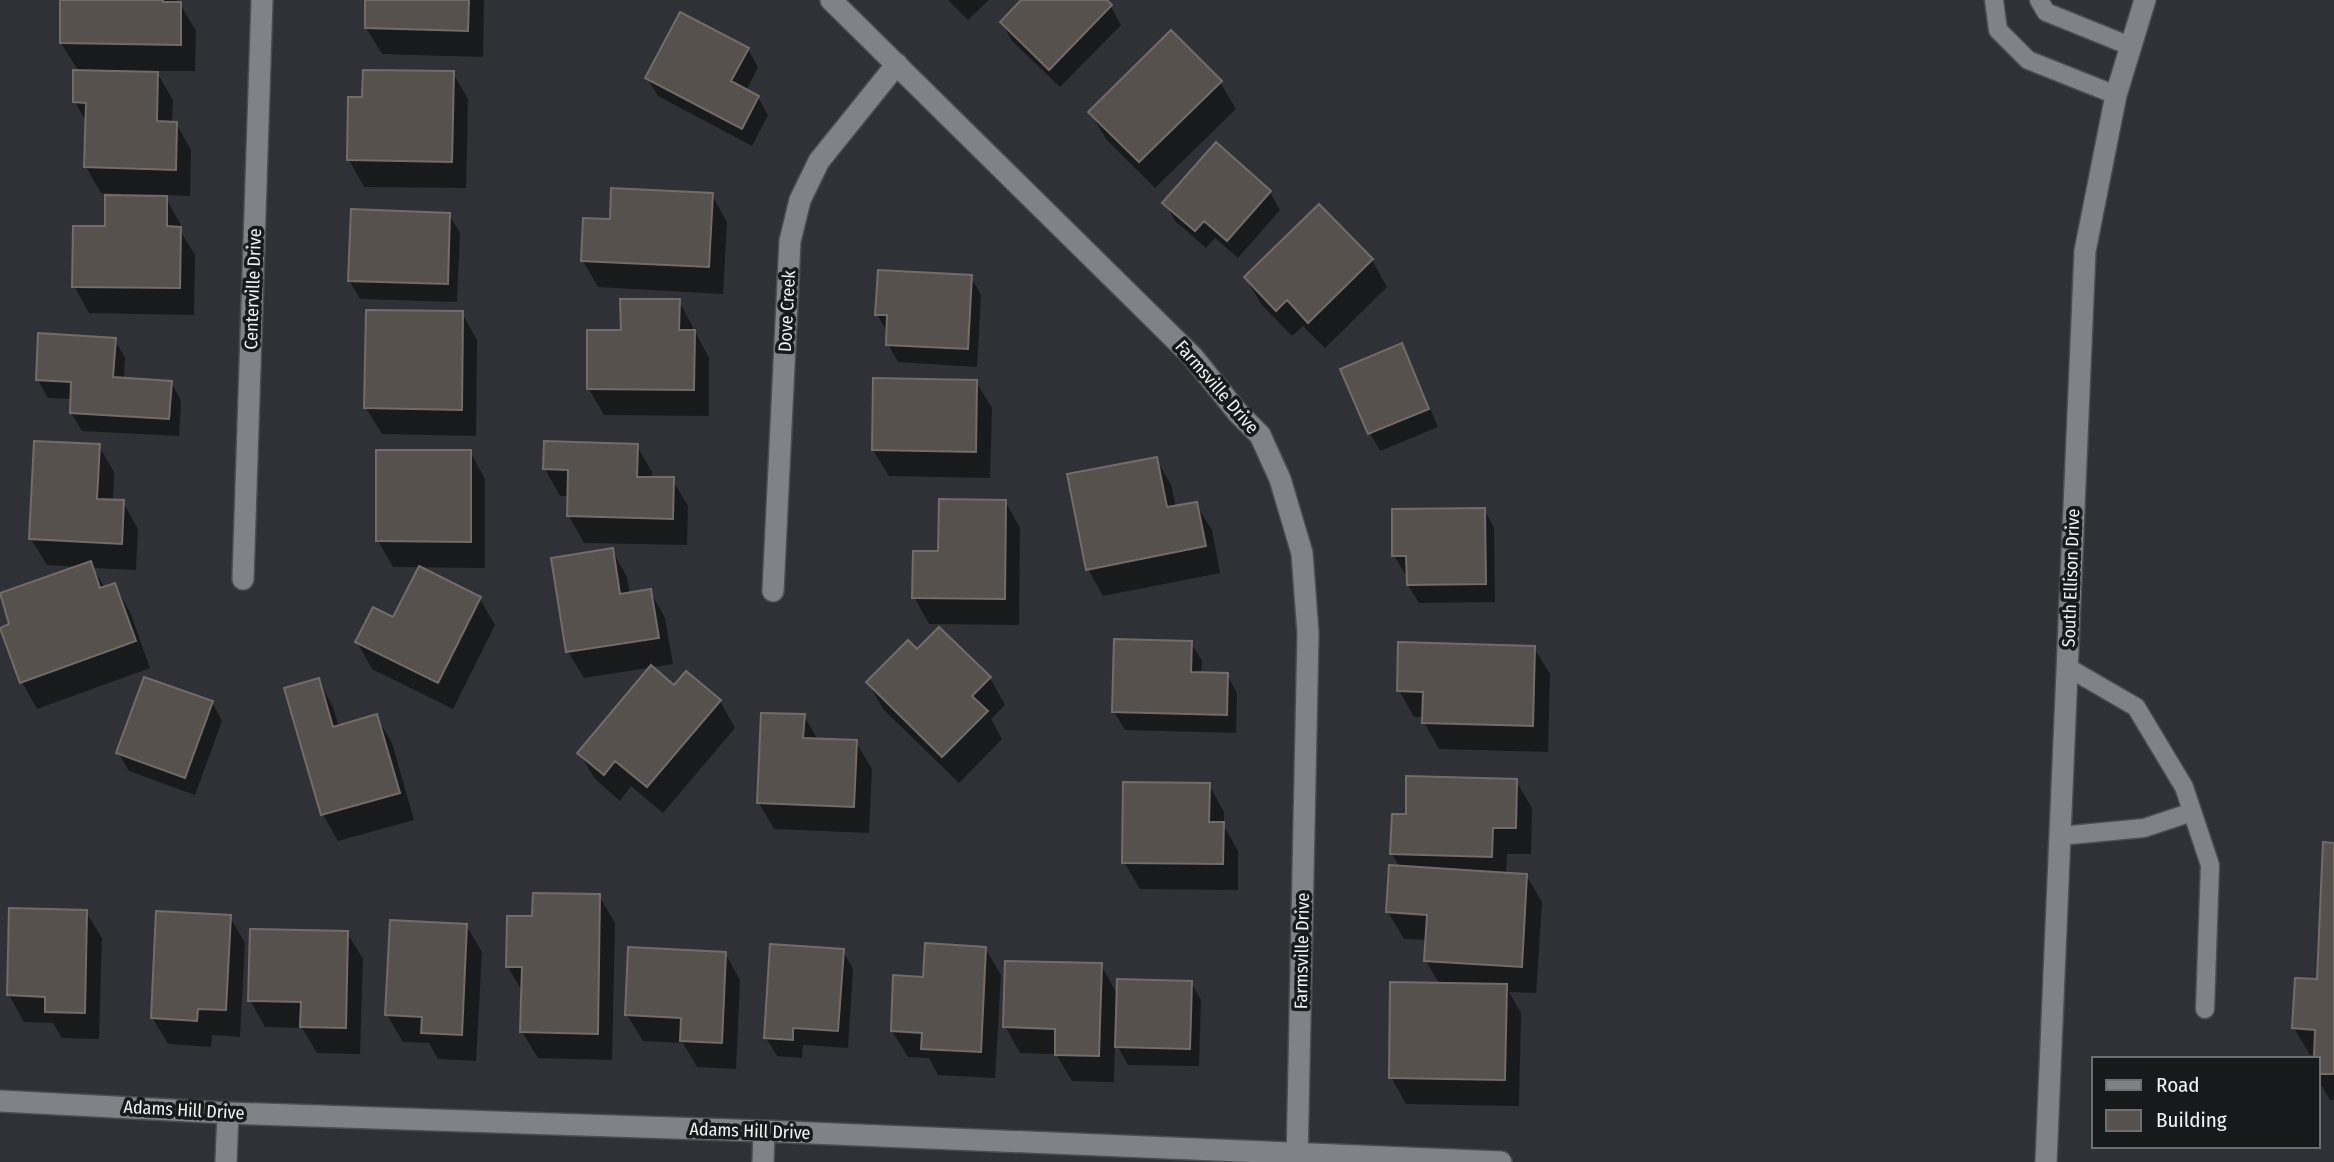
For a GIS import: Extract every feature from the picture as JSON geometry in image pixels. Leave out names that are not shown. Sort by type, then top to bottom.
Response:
[{"type":"street","name":"Centerville Drive","points":[[243,579],[262,0]]},
{"type":"street","name":"Farmsville Drive","points":[[831,0],[1193,357],[1238,413],[1260,435],[1280,479],[1302,554],[1308,634],[1297,1159]]},
{"type":"street","name":"South Ellison Drive","points":[[2046,1162],[2085,251],[2116,95],[2144,0]]},
{"type":"street","name":"Dove Creek","points":[[773,591],[790,242],[800,200],[819,161],[897,64]]},
{"type":"street","name":"Adams Hill Drive","points":[[0,1101],[228,1113],[764,1131],[1297,1159],[1501,1162]]},
{"type":"street","points":[[226,1162],[228,1113]]},
{"type":"street","points":[[763,1162],[764,1131]]},
{"type":"lane","points":[[1994,0],[1998,30],[2028,60],[2116,95]]},
{"type":"lane","points":[[2039,0],[2046,12],[2130,46]]},
{"type":"lane","points":[[2067,667],[2136,707],[2183,787],[2210,865],[2205,1009]]},
{"type":"lane","points":[[2060,836],[2144,828],[2192,812]]},
{"type":"building","points":[[60,0],[181,2],[181,45],[60,43]]},
{"type":"building","points":[[365,0],[469,0],[468,31],[365,28]]},
{"type":"building","points":[[1021,0],[1107,0],[1112,5],[1049,70],[1000,22]]},
{"type":"building","points":[[680,12],[749,48],[731,81],[759,96],[742,129],[645,78]]},
{"type":"building","points":[[1171,30],[1222,81],[1139,162],[1088,112]]},
{"type":"building","points":[[73,70],[158,72],[157,121],[177,122],[176,170],[84,167],[86,103],[73,102]]},
{"type":"building","points":[[363,70],[454,71],[452,162],[347,160],[348,97],[362,97]]},
{"type":"building","points":[[1216,142],[1271,191],[1227,241],[1204,221],[1195,231],[1162,203]]},
{"type":"building","points":[[611,188],[713,193],[709,267],[581,261],[583,218],[610,219]]},
{"type":"building","points":[[105,195],[167,196],[167,226],[181,227],[180,288],[72,287],[73,226],[105,226]]},
{"type":"building","points":[[1319,204],[1373,259],[1308,323],[1287,300],[1276,311],[1244,277]]},
{"type":"building","points":[[351,209],[450,213],[448,284],[348,281]]},
{"type":"building","points":[[878,270],[972,275],[968,349],[886,345],[887,315],[875,315]]},
{"type":"building","points":[[620,299],[680,299],[679,330],[695,330],[694,390],[587,389],[587,330],[621,330]]},
{"type":"building","points":[[366,310],[463,311],[462,410],[364,408]]},
{"type":"building","points":[[38,333],[116,338],[113,377],[172,381],[169,419],[70,413],[71,382],[36,380]]},
{"type":"building","points":[[1402,343],[1429,409],[1368,434],[1340,369]]},
{"type":"building","points":[[873,378],[977,380],[976,452],[872,450]]},
{"type":"building","points":[[34,441],[100,444],[97,499],[124,500],[122,544],[29,539]]},
{"type":"building","points":[[544,441],[638,444],[637,477],[674,477],[673,519],[567,516],[568,470],[543,469]]},
{"type":"building","points":[[376,450],[471,450],[471,542],[376,541]]},
{"type":"building","points":[[1157,457],[1167,507],[1197,502],[1206,546],[1086,570],[1067,474]]},
{"type":"building","points":[[939,499],[1006,500],[1005,599],[912,598],[913,551],[938,551]]},
{"type":"building","points":[[1485,508],[1486,584],[1407,585],[1406,556],[1392,556],[1392,509]]},
{"type":"building","points":[[613,548],[620,594],[651,589],[659,638],[566,652],[551,558]]},
{"type":"building","points":[[91,561],[100,588],[115,583],[136,641],[20,683],[0,628],[9,624],[0,593]]},
{"type":"building","points":[[419,566],[481,597],[438,683],[355,642],[373,607],[393,617]]},
{"type":"building","points":[[939,627],[991,677],[972,696],[988,711],[942,757],[866,682],[908,640],[917,649]]},
{"type":"building","points":[[1114,639],[1192,641],[1191,672],[1228,673],[1227,715],[1112,712]]},
{"type":"building","points":[[1398,642],[1535,646],[1533,726],[1422,723],[1423,692],[1397,691]]},
{"type":"building","points":[[651,665],[674,685],[686,671],[721,700],[647,787],[615,761],[604,775],[577,753]]},
{"type":"building","points":[[144,677],[213,701],[185,778],[116,753]]},
{"type":"building","points":[[319,678],[333,727],[377,714],[400,793],[321,815],[284,688]]},
{"type":"building","points":[[761,713],[805,714],[803,738],[857,740],[854,807],[757,803]]},
{"type":"building","points":[[1406,776],[1517,779],[1516,828],[1493,828],[1492,857],[1390,854],[1392,814],[1406,814]]},
{"type":"building","points":[[1123,782],[1210,783],[1209,822],[1224,822],[1223,864],[1122,863]]},
{"type":"building","points":[[2323,842],[2334,843],[2334,1074],[2320,1074],[2320,1057],[2314,1057],[2315,1030],[2292,1028],[2295,978],[2317,979]]},
{"type":"building","points":[[1389,865],[1527,874],[1522,967],[1424,961],[1427,915],[1386,912]]},
{"type":"building","points":[[533,893],[600,894],[598,1034],[520,1032],[522,967],[506,967],[507,916],[532,916]]},
{"type":"building","points":[[9,908],[87,910],[85,1013],[45,1012],[45,997],[7,995]]},
{"type":"building","points":[[156,911],[231,915],[226,1010],[198,1009],[197,1021],[151,1018]]},
{"type":"building","points":[[390,920],[467,924],[462,1035],[421,1033],[422,1017],[385,1015]]},
{"type":"building","points":[[250,929],[348,931],[346,1028],[300,1027],[301,1002],[248,1001]]},
{"type":"building","points":[[925,943],[986,947],[981,1052],[921,1049],[922,1033],[891,1031],[893,975],[923,977]]},
{"type":"building","points":[[770,944],[844,949],[838,1031],[793,1028],[793,1040],[764,1038]]},
{"type":"building","points":[[628,947],[726,952],[722,1043],[680,1041],[681,1018],[625,1015]]},
{"type":"building","points":[[1005,961],[1102,963],[1099,1056],[1055,1055],[1055,1029],[1003,1027]]},
{"type":"building","points":[[1117,979],[1192,981],[1190,1049],[1115,1047]]},
{"type":"building","points":[[1390,982],[1507,984],[1505,1080],[1389,1078]]}]
